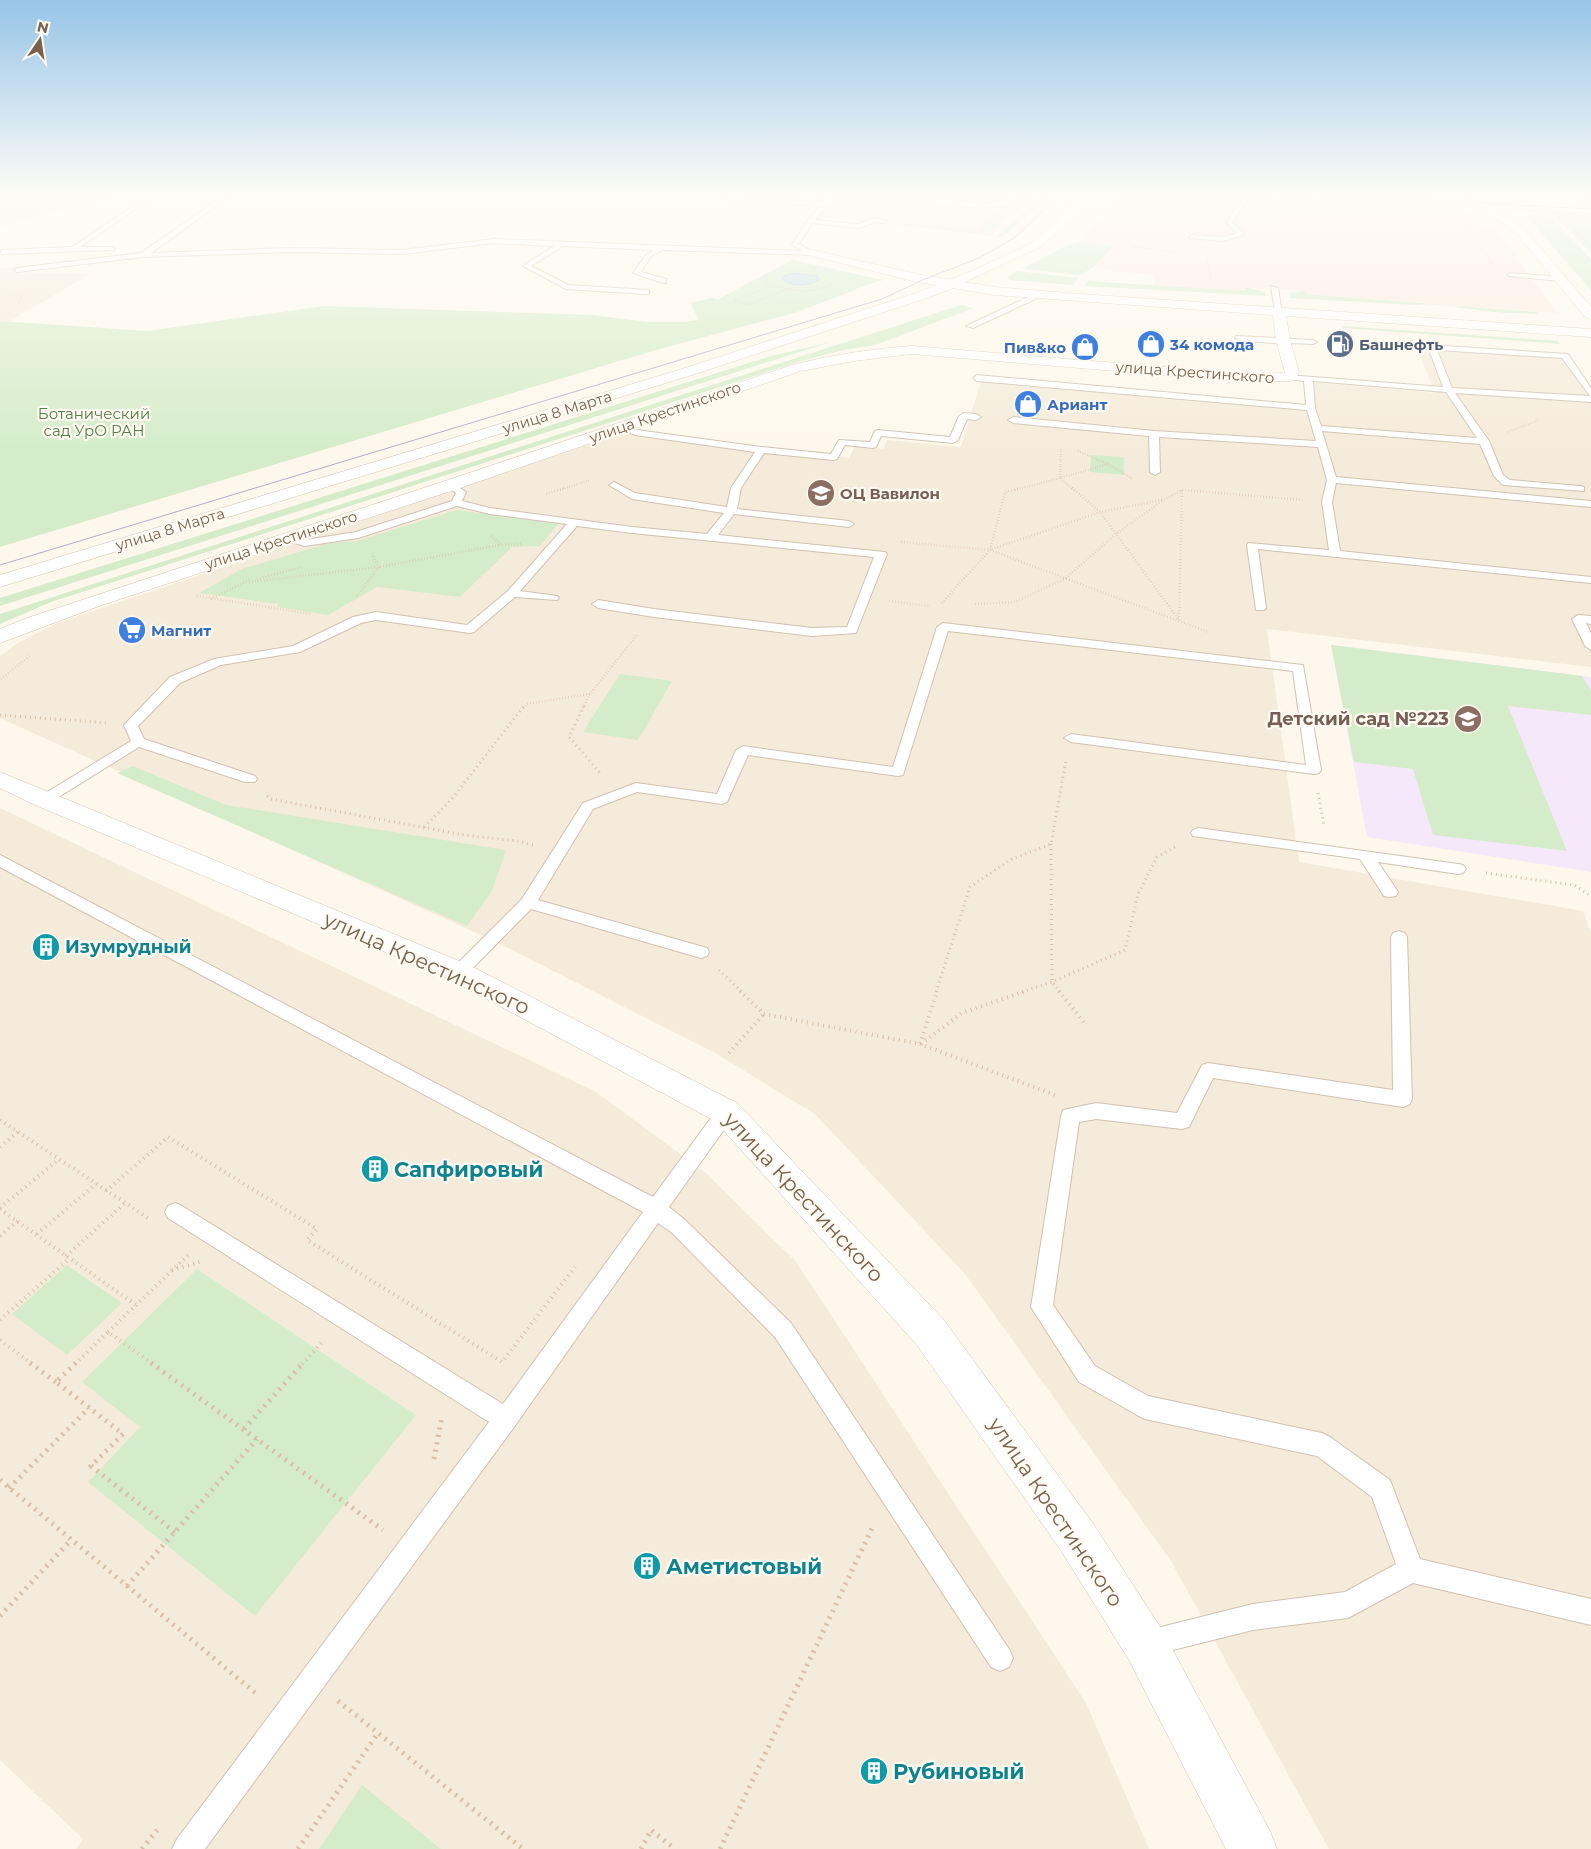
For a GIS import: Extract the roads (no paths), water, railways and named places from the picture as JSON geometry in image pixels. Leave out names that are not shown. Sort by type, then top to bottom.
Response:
[{"type":"street","points":[[931,280],[994,291],[1040,295],[1591,334]]},
{"type":"street","name":"улица 8 Марта","points":[[0,581],[686,372],[859,317],[962,280]]},
{"type":"street","points":[[1561,280],[1591,314]]},
{"type":"street","name":"улица Крестинского","points":[[0,637],[34,622],[95,600],[451,486],[622,426],[797,368],[873,352],[912,350],[1248,378],[1290,377],[1292,372],[1283,341],[1279,312]]},
{"type":"street","name":"улица Крестинского","points":[[0,779],[44,800],[459,972],[726,1112],[930,1332],[1077,1537],[1145,1644],[1252,1849]]},
{"type":"lane","points":[[553,280],[566,287],[646,292]]},
{"type":"lane","points":[[1274,288],[1279,312]]},
{"type":"lane","points":[[970,326],[1040,295]]},
{"type":"lane","points":[[1239,338],[1314,342]]},
{"type":"lane","points":[[1580,489],[1506,483],[1499,476],[1484,441],[1449,390],[1432,348],[1565,356],[1591,394]]},
{"type":"lane","points":[[1290,377],[1591,399]]},
{"type":"lane","points":[[977,378],[1311,408]]},
{"type":"lane","points":[[1308,379],[1311,408],[1332,480],[1327,502],[1335,553]]},
{"type":"lane","points":[[622,426],[635,432],[760,450],[834,457],[842,442],[873,445],[878,433],[953,440],[964,416],[976,417]]},
{"type":"lane","points":[[1014,420],[1154,434],[1321,444]]},
{"type":"lane","points":[[1317,428],[1484,441]]},
{"type":"lane","points":[[1154,434],[1155,472]]},
{"type":"lane","points":[[710,538],[731,511],[736,488],[760,450]]},
{"type":"lane","points":[[1332,480],[1591,504]]},
{"type":"lane","points":[[614,485],[632,496],[731,511],[849,524]]},
{"type":"lane","points":[[451,486],[460,492],[456,503]]},
{"type":"lane","points":[[288,538],[305,543],[358,535],[456,503],[490,511],[575,522],[710,538],[881,554],[852,630],[812,632],[654,613],[598,604]]},
{"type":"lane","points":[[250,779],[138,742],[131,725],[175,680],[218,662],[296,649],[357,620],[376,616],[470,629],[512,593],[575,522]]},
{"type":"lane","points":[[1260,608],[1252,544],[1591,580]]},
{"type":"lane","points":[[512,593],[553,598]]},
{"type":"lane","points":[[1591,620],[1578,619],[1591,646]]},
{"type":"lane","points":[[459,972],[528,903],[588,806],[636,787],[722,798],[743,750],[898,772],[943,627],[1299,668],[1314,770],[1071,738]]},
{"type":"lane","points":[[44,800],[138,742]]},
{"type":"lane","points":[[1198,833],[1458,869]]},
{"type":"lane","points":[[1365,856],[1390,892]]},
{"type":"lane","points":[[0,860],[656,1209],[678,1226],[782,1330],[1000,1658]]},
{"type":"lane","points":[[528,903],[701,952]]},
{"type":"lane","points":[[1399,937],[1403,1099],[1208,1070],[1182,1121],[1096,1111],[1070,1116],[1042,1307],[1087,1374],[1145,1407],[1322,1445],[1381,1489],[1411,1570]]},
{"type":"lane","points":[[187,1849],[506,1419],[726,1112]]},
{"type":"lane","points":[[175,1212],[506,1419]]},
{"type":"lane","points":[[1145,1644],[1253,1617],[1348,1605],[1411,1570],[1591,1612]]},
{"type":"water","points":[[784,280],[818,280],[810,284],[800,285]]},
{"type":"tram line","points":[[0,565],[882,299],[922,280]]},
{"type":"place","name":"34 комода","points":[[1151,344]]},
{"type":"place","name":"Башнефть","points":[[1340,344]]},
{"type":"place","name":"Пив&ко","points":[[1085,347]]},
{"type":"place","name":"Ариант","points":[[1028,404]]},
{"type":"place","name":"ОЦ Вавилон","points":[[821,493]]},
{"type":"place","name":"Магнит","points":[[132,630]]},
{"type":"place","name":"Детский сад №223","points":[[1468,719]]},
{"type":"place","name":"Изумрудный","points":[[46,947]]},
{"type":"place","name":"Сапфировый","points":[[375,1169]]},
{"type":"place","name":"Аметистовый","points":[[647,1566]]},
{"type":"place","name":"Рубиновый","points":[[874,1771]]},
{"type":"park label","name":"Ботанический сад УрО РАН","points":[[94,422]]}]
